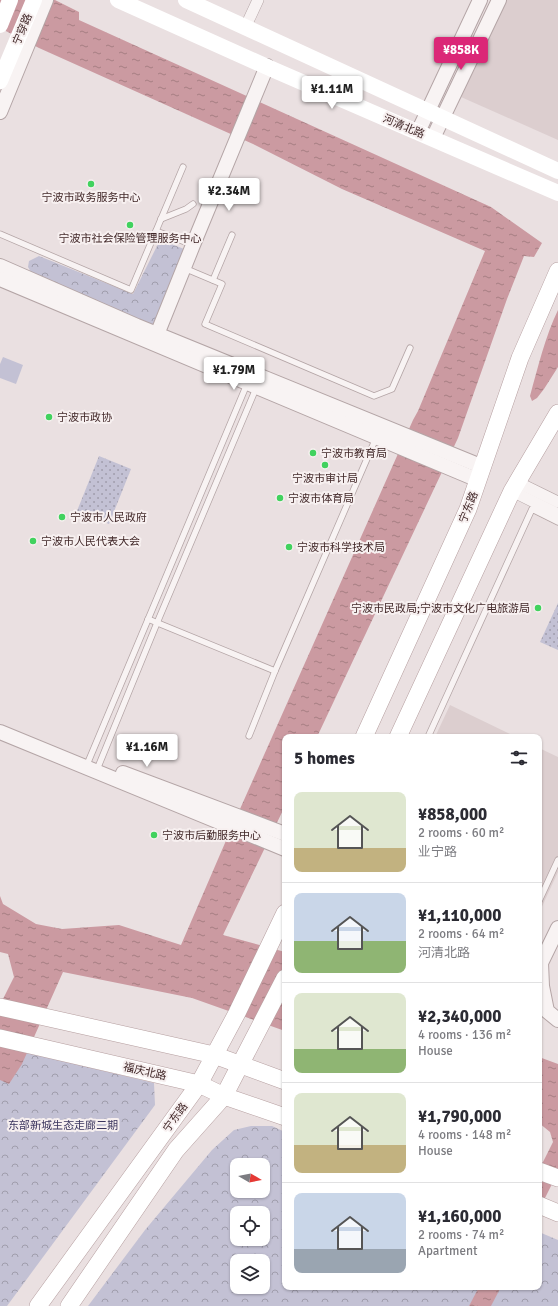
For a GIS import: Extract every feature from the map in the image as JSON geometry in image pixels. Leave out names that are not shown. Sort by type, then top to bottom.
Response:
[{"type":"main road","name":"宁穿路","points":[[0,25],[10,0]]},
{"type":"main road","name":"宁穿路","points":[[0,81],[21,47],[42,0]]},
{"type":"main road","name":"河清北路","points":[[118,0],[270,68],[558,193]]},
{"type":"main road","name":"河清北路","points":[[186,0],[558,171]]},
{"type":"main road","name":"宁东路","points":[[365,734],[468,509],[520,358],[558,272]]},
{"type":"main road","points":[[399,734],[514,486],[558,412]]},
{"type":"main road","name":"宁东路","points":[[38,1306],[199,1084],[237,1013],[282,920]]},
{"type":"main road","name":"宁东路","points":[[69,1306],[176,1150],[224,1096],[282,984]]},
{"type":"main road","points":[[0,1007],[214,1055],[240,1066],[282,1080]]},
{"type":"main road","name":"福庆北路","points":[[0,1038],[199,1084],[224,1096],[282,1116]]},
{"type":"main road","points":[[542,1172],[558,1178]]},
{"type":"main road","points":[[542,1206],[558,1213]]},
{"type":"street","points":[[245,28],[258,0]]},
{"type":"street","points":[[418,132],[480,0]]},
{"type":"street","points":[[433,138],[499,0]]},
{"type":"street","points":[[0,112],[21,47]]},
{"type":"street","points":[[187,269],[193,245],[270,68]]},
{"type":"street","points":[[159,340],[270,68]]},
{"type":"street","points":[[0,266],[159,340]]},
{"type":"street","points":[[0,279],[159,340],[480,473]]},
{"type":"street","points":[[254,380],[377,438],[480,473]]},
{"type":"street","points":[[514,486],[558,502]]},
{"type":"street","points":[[514,486],[558,514]]},
{"type":"street","points":[[0,722],[92,766],[282,848]]},
{"type":"street","points":[[0,732],[282,833]]},
{"type":"street","points":[[542,961],[558,928]]},
{"type":"street","points":[[542,986],[547,1011],[558,1020]]},
{"type":"lane","points":[[0,234],[131,290],[183,166]]},
{"type":"lane","points":[[161,219],[186,209],[193,204]]},
{"type":"lane","points":[[156,231],[193,245]]},
{"type":"lane","points":[[213,280],[232,236]]},
{"type":"lane","points":[[187,269],[222,284],[205,324],[374,396],[392,389],[410,348]]},
{"type":"lane","points":[[92,766],[148,619],[254,380]]},
{"type":"lane","points":[[92,766],[157,622],[254,380]]},
{"type":"lane","points":[[249,736],[275,671],[377,438]]},
{"type":"lane","points":[[429,734],[532,509],[558,522]]},
{"type":"lane","points":[[148,619],[275,671]]},
{"type":"lane","points":[[542,894],[558,860]]},
{"type":"shaded area","points":[[507,0],[558,0],[558,140],[461,97]]},
{"type":"shaded area","points":[[450,705],[510,734],[436,734]]},
{"type":"shaded area","points":[[542,749],[558,757],[558,872],[542,907]]},
{"type":"green space","points":[[160,240],[187,250],[154,325],[34,277],[28,267],[29,261],[39,256],[133,294]]},
{"type":"green space","points":[[3,357],[23,365],[16,384],[0,378],[0,364]]},
{"type":"green space","points":[[99,456],[131,469],[109,524],[77,511]]},
{"type":"green space","points":[[558,603],[558,650],[540,642]]},
{"type":"green space","name":"东部新城生态走廊二期","points":[[0,1046],[154,1083],[155,1105],[7,1306],[0,1306]]},
{"type":"green space","points":[[251,1126],[272,1126],[282,1131],[282,1290],[542,1290],[542,1233],[558,1240],[558,1306],[88,1306],[145,1230],[212,1150],[234,1130]]},
{"type":"water","points":[[0,0],[55,0],[79,12],[79,20],[491,207],[542,243],[534,257],[524,256],[507,299],[458,438],[318,734],[282,734],[282,812],[223,935],[282,951],[282,1030],[192,998],[63,972],[22,1064],[9,1084],[0,1080],[0,1005],[14,977],[8,954],[0,952],[0,896],[3,904],[36,924],[62,929],[119,925],[181,945],[228,836],[418,411],[485,251],[342,189],[253,144],[39,48],[0,28]]},
{"type":"water","points":[[558,310],[558,367],[544,389],[537,398],[532,401],[530,396],[539,363],[549,331]]},
{"type":"water","points":[[542,1058],[558,1064],[558,1172],[542,1204],[542,1164],[553,1142],[550,1132],[542,1125]]},
{"type":"water","points":[[477,1290],[499,1290],[491,1306],[469,1306]]},
{"type":"place","name":"宁波市政务服务中心","points":[[91,184]]},
{"type":"place","name":"宁波市社会保险管理服务中心","points":[[130,225]]},
{"type":"place","name":"宁波市政协","points":[[49,417]]},
{"type":"place","name":"宁波市教育局","points":[[313,453]]},
{"type":"place","name":"宁波市审计局","points":[[325,465]]},
{"type":"place","name":"宁波市体育局","points":[[280,498]]},
{"type":"place","name":"宁波市人民政府","points":[[62,517]]},
{"type":"place","name":"宁波市人民代表大会","points":[[33,541]]},
{"type":"place","name":"宁波市科学技术局","points":[[289,547]]},
{"type":"place","name":"宁波市民政局;宁波市文化广电旅游局","points":[[538,608]]},
{"type":"place","name":"宁波市后勤服务中心","points":[[154,835]]}]
